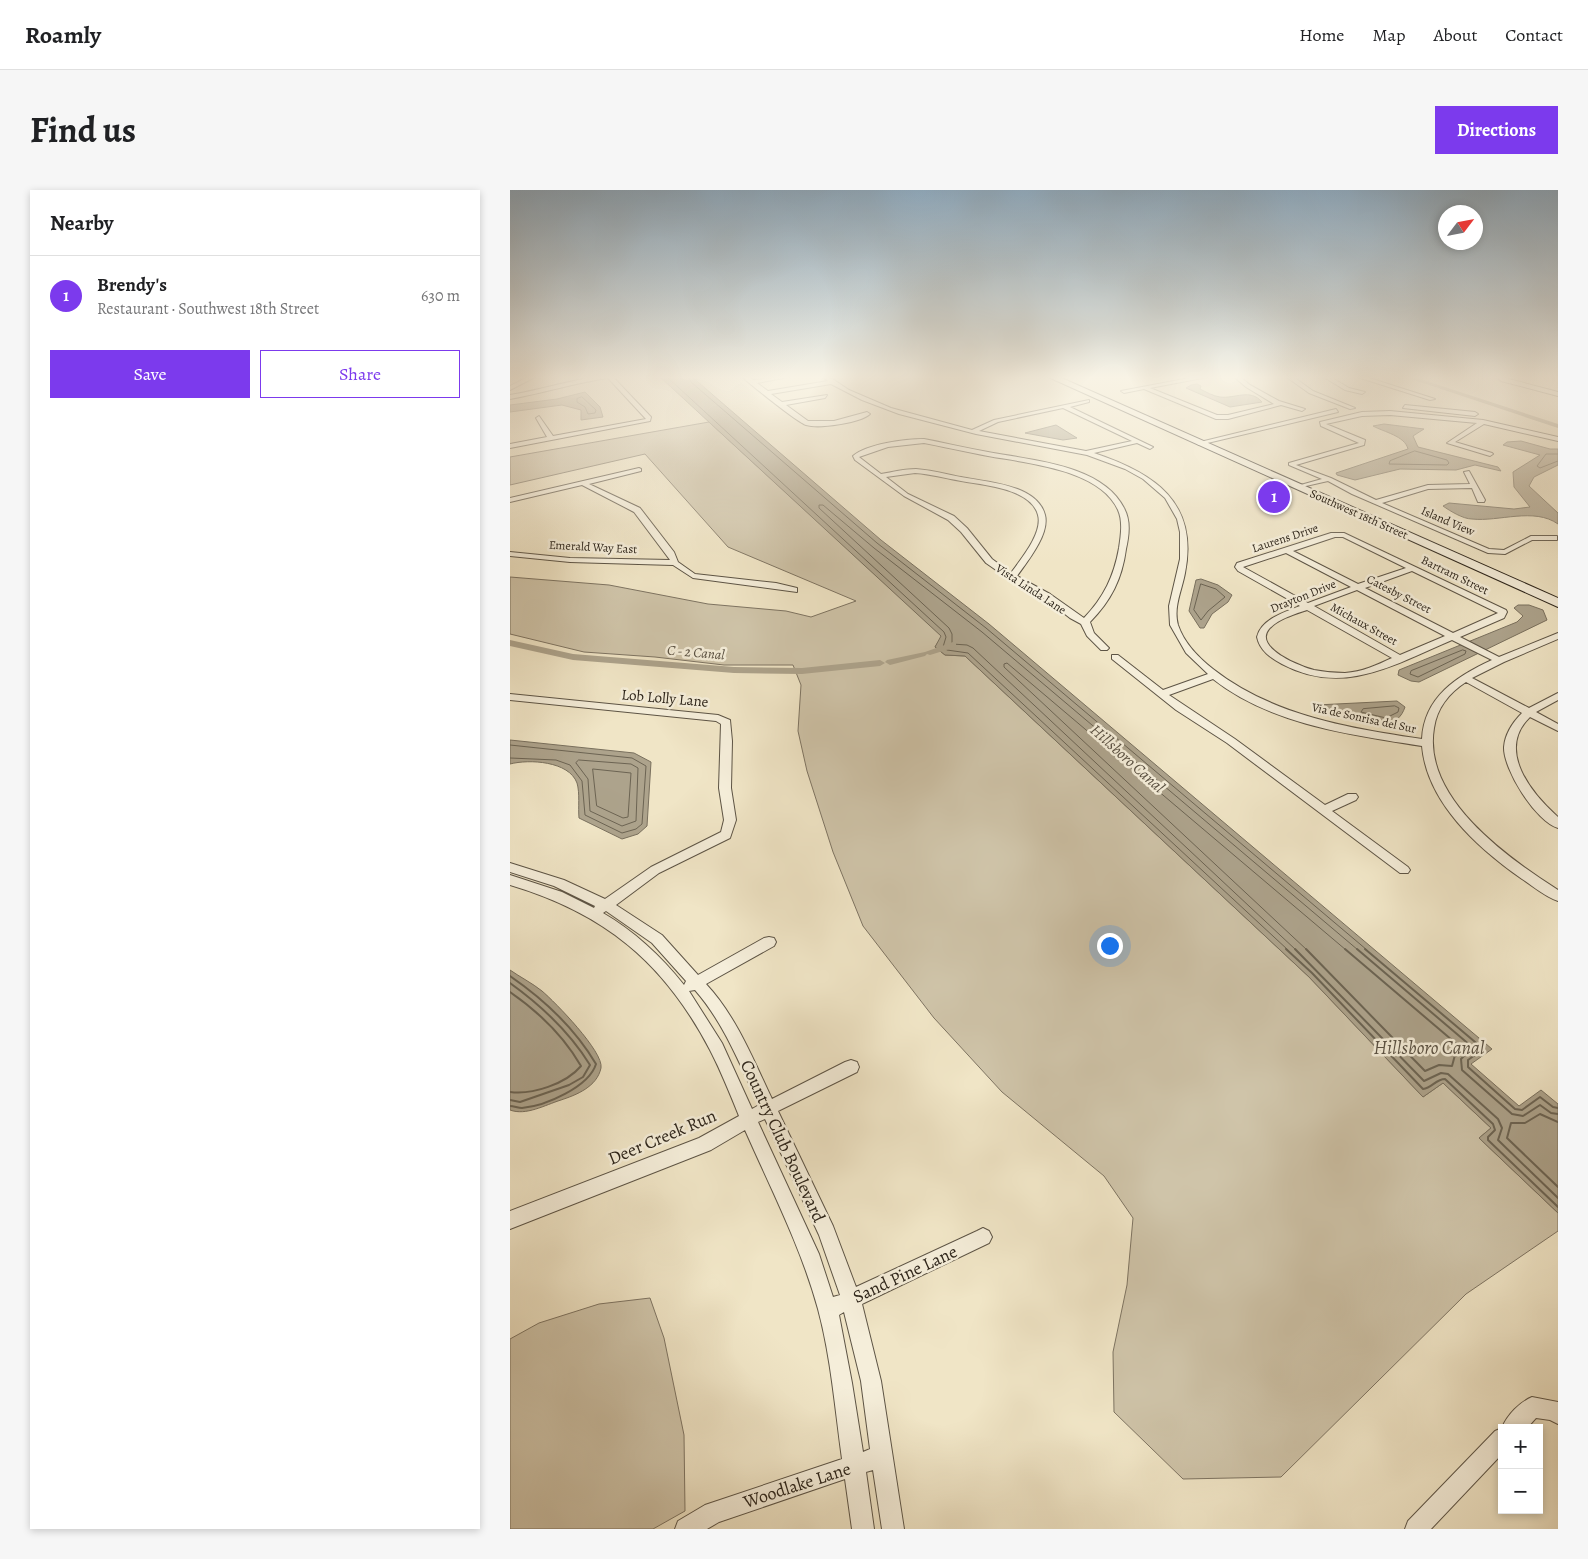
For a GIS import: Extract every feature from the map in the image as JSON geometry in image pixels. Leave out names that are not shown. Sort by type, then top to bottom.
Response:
[{"type":"main road","name":"Southwest 18th Street","points":[[1196,438],[1558,594]]},
{"type":"main road","name":"Southwest 18th Street","points":[[1196,438],[1204,442]]},
{"type":"main road","name":"Southwest 18th Street","points":[[1307,487],[1558,603]]},
{"type":"street","points":[[510,446],[548,438]]},
{"type":"street","name":"Via de Sonrisa del Sur","points":[[1012,438],[1087,453],[1120,464],[1159,488],[1174,503],[1181,519],[1184,544],[1181,574],[1173,602],[1173,623],[1185,646],[1214,675],[1259,701],[1314,721],[1358,732],[1427,743]]},
{"type":"street","points":[[1133,438],[1150,446]]},
{"type":"street","points":[[1204,442],[1218,438]]},
{"type":"street","name":"Island View","points":[[1358,438],[1364,443],[1291,464],[1302,470],[1332,480],[1376,502],[1494,553],[1508,551],[1531,538],[1554,538]]},
{"type":"street","points":[[1457,438],[1450,443],[1490,454]]},
{"type":"street","name":"Vista Linda Lane","points":[[1085,622],[1107,598],[1117,576],[1124,541],[1123,513],[1114,498],[1092,482],[1070,471],[1025,460],[920,440],[863,452],[856,456],[857,459],[906,495],[951,518],[964,530],[989,561],[1012,577],[1047,596],[1073,616],[1085,622],[1090,634],[1104,648]]},
{"type":"street","points":[[1087,453],[1138,441]]},
{"type":"street","points":[[1025,460],[1045,444]]},
{"type":"street","points":[[1481,459],[1498,449]]},
{"type":"street","points":[[510,500],[639,470]]},
{"type":"street","points":[[880,476],[903,472],[924,472],[1001,487],[1019,492],[1033,501],[1042,515],[1040,532],[1032,549],[1012,577]]},
{"type":"street","points":[[1467,472],[1481,500]]},
{"type":"street","points":[[1307,487],[1332,480]]},
{"type":"street","points":[[582,483],[637,510],[672,554],[675,562],[694,576],[794,590]]},
{"type":"street","points":[[1376,502],[1428,487],[1474,486]]},
{"type":"street","name":"Laurens Drive","points":[[1239,567],[1240,564],[1338,534]]},
{"type":"street","name":"Bartram Street","points":[[1338,534],[1503,612],[1501,616]]},
{"type":"street","name":"Catesby Street","points":[[1289,549],[1503,660]]},
{"type":"street","name":"Emerald Way East","points":[[510,554],[570,560],[675,562]]},
{"type":"street","name":"Michaux Street","points":[[1239,567],[1399,658]]},
{"type":"street","name":"Drayton Drive","points":[[1413,568],[1274,620],[1263,631],[1261,638],[1264,645],[1280,660],[1305,670],[1339,676],[1365,672],[1501,616]]},
{"type":"street","points":[[1558,636],[1466,678],[1449,690],[1435,708],[1428,730],[1427,743],[1429,757],[1437,780],[1467,823],[1508,862],[1558,896]]},
{"type":"street","points":[[1115,657],[1162,694],[1231,741],[1404,870]]},
{"type":"street","points":[[1162,694],[1214,675]]},
{"type":"street","points":[[1466,678],[1558,728]]},
{"type":"street","points":[[1558,696],[1529,712],[1514,730],[1510,741],[1513,766],[1525,788],[1536,803],[1558,824]]},
{"type":"street","name":"Lob Lolly Lane","points":[[510,697],[718,718],[726,722],[728,732],[724,770],[731,824],[726,835],[655,870],[599,909]]},
{"type":"street","points":[[1324,810],[1352,797]]},
{"type":"street","name":"Country Club Boulevard","points":[[510,867],[559,883],[599,909],[657,939],[716,1004],[736,1040],[767,1110],[827,1232],[851,1300],[871,1381],[893,1529]]},
{"type":"street","name":"Country Club Boulevard","points":[[510,880],[599,909],[620,930],[651,955],[700,1016],[750,1119],[774,1180],[812,1261],[828,1310],[842,1383],[864,1529]]},
{"type":"street","points":[[681,990],[769,942]]},
{"type":"street","name":"Deer Creek Run","points":[[510,1220],[705,1144],[851,1067]]},
{"type":"street","name":"Sand Pine Lane","points":[[828,1310],[982,1237]]},
{"type":"street","points":[[1516,1424],[1532,1407],[1555,1411],[1558,1414]]},
{"type":"street","points":[[1416,1529],[1498,1442]]},
{"type":"street","name":"Woodlake Lane","points":[[686,1529],[713,1513],[882,1456]]},
{"type":"shaded area","points":[[615,438],[727,438],[942,636],[935,647],[945,655],[965,656],[1309,977],[1423,1097],[1443,1083],[1491,1128],[1479,1138],[1558,1213],[1558,1231],[1466,1294],[1281,1477],[1183,1479],[1114,1412],[1113,1352],[1127,1285],[1133,1218],[1104,1176],[1002,1092],[934,1018],[863,926],[833,852],[807,771],[798,731],[801,685],[793,665],[724,665],[655,657],[584,652],[510,634],[510,577],[609,585],[708,604],[786,611],[811,617],[856,601],[728,547],[645,454],[510,485],[510,457]]},
{"type":"shaded area","points":[[650,1298],[664,1338],[684,1435],[685,1511],[653,1529],[510,1529],[510,1339],[539,1323],[599,1304]]},
{"type":"water","name":"Hillsboro Canal","points":[[727,438],[763,438],[881,540],[989,624],[1492,1049],[1471,1064],[1519,1106],[1541,1090],[1558,1104],[1558,1213],[1479,1138],[1491,1128],[1443,1083],[1423,1097],[1309,977],[965,656],[945,655],[935,647],[941,636]]},
{"type":"water","points":[[1400,438],[1414,438],[1418,447],[1498,467],[1501,471],[1475,465],[1456,470],[1400,469],[1355,480],[1337,475],[1336,473],[1408,449]]},
{"type":"water","points":[[1521,441],[1550,449],[1558,449],[1558,465],[1534,477],[1529,486],[1558,513],[1558,524],[1538,516],[1468,519],[1443,506],[1449,503],[1514,509],[1530,507],[1514,487],[1513,472],[1540,455],[1503,445],[1507,442]]},
{"type":"water","points":[[1201,579],[1218,585],[1232,595],[1228,602],[1212,614],[1204,628],[1200,628],[1189,611],[1196,580]]},
{"type":"water","points":[[1518,605],[1529,605],[1543,610],[1547,620],[1419,682],[1411,681],[1398,675],[1399,670],[1517,622],[1523,616],[1514,608]]},
{"type":"water","points":[[1397,701],[1405,707],[1398,718],[1389,723],[1349,717],[1316,705]]},
{"type":"water","points":[[510,740],[634,753],[651,762],[647,826],[638,834],[622,839],[579,818],[578,787],[573,776],[566,770],[548,763],[518,762],[510,764]]},
{"type":"water","points":[[510,970],[534,985],[557,1005],[595,1051],[601,1068],[599,1075],[591,1085],[579,1093],[542,1107],[522,1112],[510,1110]]},
{"type":"waterway","name":"C - 2 Canal","points":[[510,643],[573,657],[734,670],[802,671],[880,663]]},
{"type":"waterway","points":[[930,652],[953,645]]},
{"type":"waterway","name":"C - 2 Canal","points":[[890,662],[922,654]]},
{"type":"place","name":"Brendy's","points":[[1274,497]]}]
